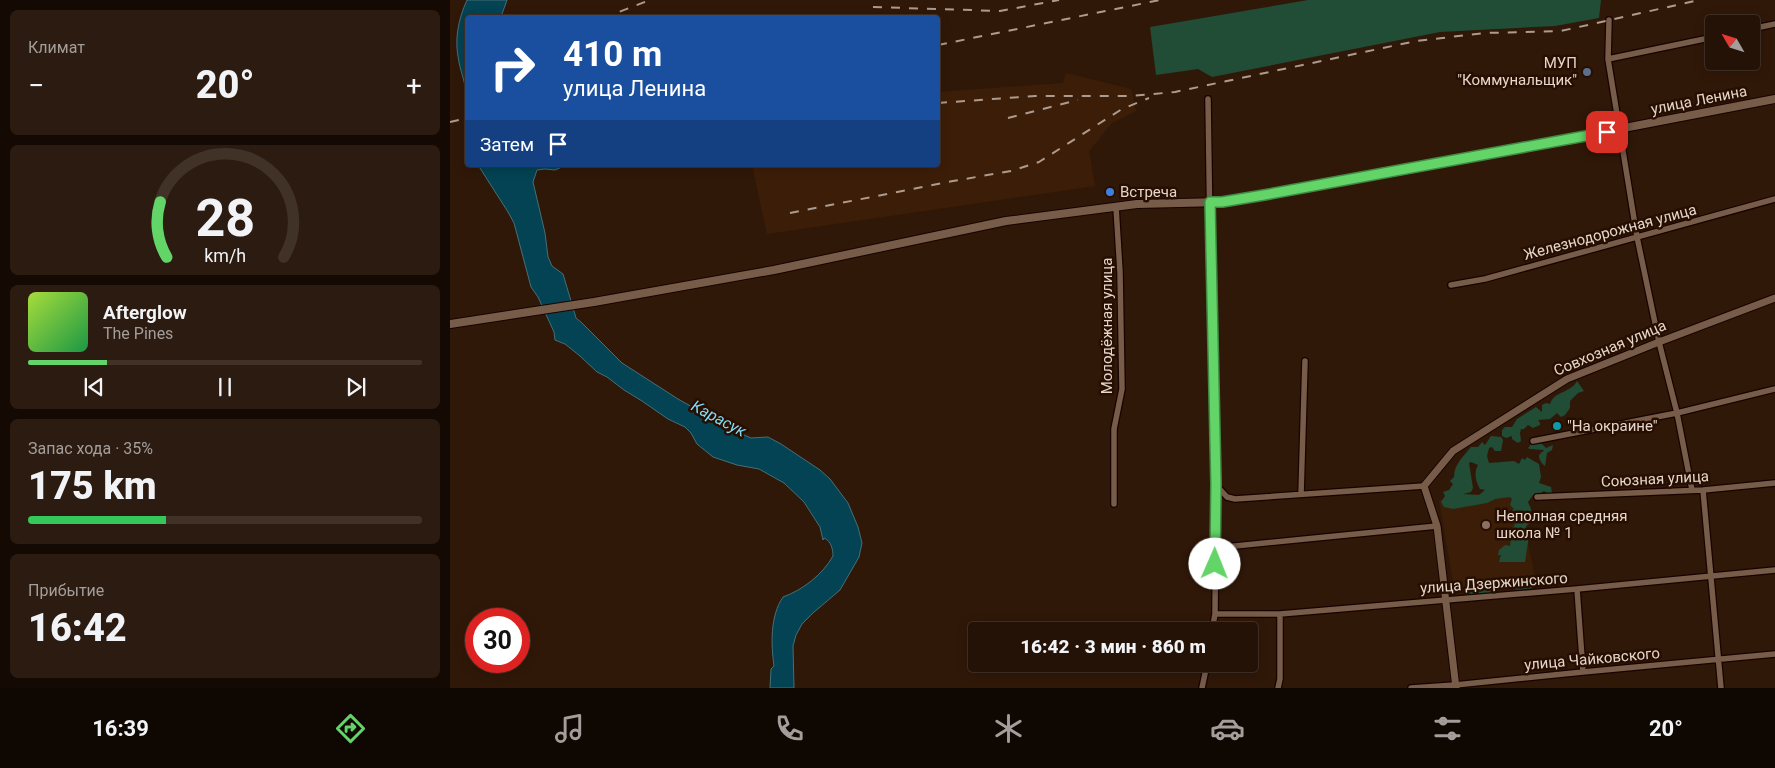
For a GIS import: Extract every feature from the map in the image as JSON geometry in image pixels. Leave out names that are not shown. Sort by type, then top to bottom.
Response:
[{"type":"main road","name":"улица Ленина","points":[[450,324],[594,302],[778,269],[1006,221],[1116,206],[1154,203],[1222,202],[1264,195],[1620,130],[1775,99]]},
{"type":"street","points":[[1609,20],[1608,58],[1637,237],[1659,342],[1677,413],[1692,490]]},
{"type":"street","points":[[1760,27],[1775,24]]},
{"type":"street","points":[[1608,58],[1705,39]]},
{"type":"street","points":[[1208,98],[1216,484],[1214,622]]},
{"type":"street","name":"Железнодорожная улица","points":[[1451,285],[1485,279],[1775,199]]},
{"type":"street","name":"Молодёжная улица","points":[[1114,504],[1114,429],[1122,389],[1120,272],[1116,206]]},
{"type":"street","name":"Совхозная улица","points":[[1424,486],[1453,451],[1567,379],[1775,298]]},
{"type":"street","points":[[1301,494],[1305,361]]},
{"type":"street","points":[[1533,441],[1677,413],[1775,389]]},
{"type":"street","name":"Союзная улица","points":[[1537,498],[1702,490],[1775,483]]},
{"type":"street","points":[[1216,484],[1227,497],[1235,499],[1424,486],[1437,526],[1455,687]]},
{"type":"street","points":[[1702,490],[1721,688]]},
{"type":"street","points":[[1215,548],[1437,526]]},
{"type":"street","name":"улица Дзержинского","points":[[1215,614],[1280,614],[1775,570]]},
{"type":"street","points":[[1577,589],[1583,672]]},
{"type":"street","points":[[1278,688],[1280,679],[1280,614]]},
{"type":"street","name":"улица Чайковского","points":[[1411,688],[1455,687],[1583,672],[1775,654]]},
{"type":"street","points":[[1202,688],[1205,672]]},
{"type":"shaded area","points":[[1066,73],[1131,89],[1136,111],[1112,123],[1089,151],[1095,186],[767,234],[752,167],[940,167],[940,92],[1063,83]]},
{"type":"shaded area","name":"Неполная средняя школа № 1","points":[[1526,487],[1528,544],[1537,586],[1455,593],[1439,500]]},
{"type":"green space","points":[[1308,0],[1601,0],[1599,18],[1555,26],[1440,32],[1212,77],[1198,69],[1156,75],[1150,27]]},
{"type":"green space","points":[[1577,381],[1584,391],[1578,393],[1570,401],[1570,408],[1565,415],[1561,417],[1557,413],[1550,419],[1538,420],[1540,425],[1533,428],[1528,425],[1521,429],[1521,441],[1518,443],[1512,439],[1512,436],[1506,438],[1502,436],[1502,430],[1505,427],[1512,427],[1517,419],[1536,407],[1542,412],[1542,405],[1550,404],[1555,397],[1571,388]]},
{"type":"green space","points":[[1491,436],[1501,437],[1503,440],[1501,451],[1495,451],[1492,447],[1489,448],[1487,456],[1489,463],[1514,461],[1519,464],[1522,458],[1525,460],[1527,457],[1539,464],[1541,477],[1539,483],[1551,487],[1552,493],[1544,491],[1533,495],[1528,502],[1531,509],[1531,522],[1526,526],[1529,536],[1525,562],[1499,562],[1501,555],[1498,555],[1499,550],[1505,545],[1510,546],[1511,538],[1509,531],[1514,527],[1512,511],[1514,509],[1510,505],[1512,499],[1510,497],[1453,509],[1444,507],[1441,502],[1445,496],[1443,492],[1449,490],[1453,484],[1450,481],[1454,477],[1454,472],[1463,457],[1471,447],[1478,447],[1482,442],[1485,445]],"holes":[[[1469,463],[1478,465],[1476,480],[1480,489],[1485,490],[1479,495],[1463,494],[1471,492],[1473,488]]]},
{"type":"green space","points":[[1532,443],[1542,444],[1546,448],[1553,445],[1552,450],[1547,453],[1545,466],[1539,457],[1540,453],[1544,450],[1528,448]]},
{"type":"green space","points":[[1528,580],[1531,580],[1534,584],[1533,588],[1520,590],[1505,588],[1505,586],[1510,584],[1512,586],[1517,582],[1523,582],[1526,585]]},
{"type":"green space","points":[[1486,583],[1489,585],[1491,593],[1465,594],[1464,587],[1468,586],[1470,588]]},
{"type":"water","points":[[467,0],[507,0],[502,15],[465,15],[465,88],[457,46],[461,15]]},
{"type":"water","points":[[479,167],[562,167],[555,170],[537,170],[533,182],[545,233],[548,257],[552,266],[563,274],[576,318],[622,363],[678,399],[751,438],[768,437],[820,470],[830,479],[848,503],[858,527],[862,543],[859,557],[840,590],[802,624],[796,635],[793,646],[794,688],[770,688],[771,669],[774,666],[772,630],[774,621],[783,597],[812,581],[829,563],[833,556],[830,543],[824,538],[823,540],[820,527],[804,502],[784,483],[759,469],[737,465],[713,457],[697,444],[685,427],[668,419],[597,372],[565,344],[555,340],[554,332],[538,297],[531,287],[514,223]]},
{"type":"railway","points":[[611,15],[650,0]]},
{"type":"railway","points":[[873,7],[1000,11],[1059,0]]},
{"type":"railway","points":[[940,45],[1160,0]]},
{"type":"railway","points":[[940,103],[1035,96],[1131,96],[1175,92],[1416,41],[1485,33],[1561,31],[1699,0]]},
{"type":"railway","points":[[790,213],[1011,171],[1039,162],[1122,109],[1149,98]]},
{"type":"railway","points":[[1008,118],[1078,100]]},
{"type":"railway","points":[[450,122],[465,119]]},
{"type":"place","name":"МУП \"Коммунальщик\"","points":[[1587,72]]},
{"type":"place","name":"Встреча","points":[[1110,192]]},
{"type":"place","name":"\"На окраине\"","points":[[1557,426]]},
{"type":"place","name":"Неполная средняя школа № 1","points":[[1486,525]]},
{"type":"route","points":[[1215,564],[1216,484],[1212,372],[1210,202],[1222,202],[1406,170],[1607,132]]},
{"type":"water label","name":"Карасук","points":[[719,418]]}]
